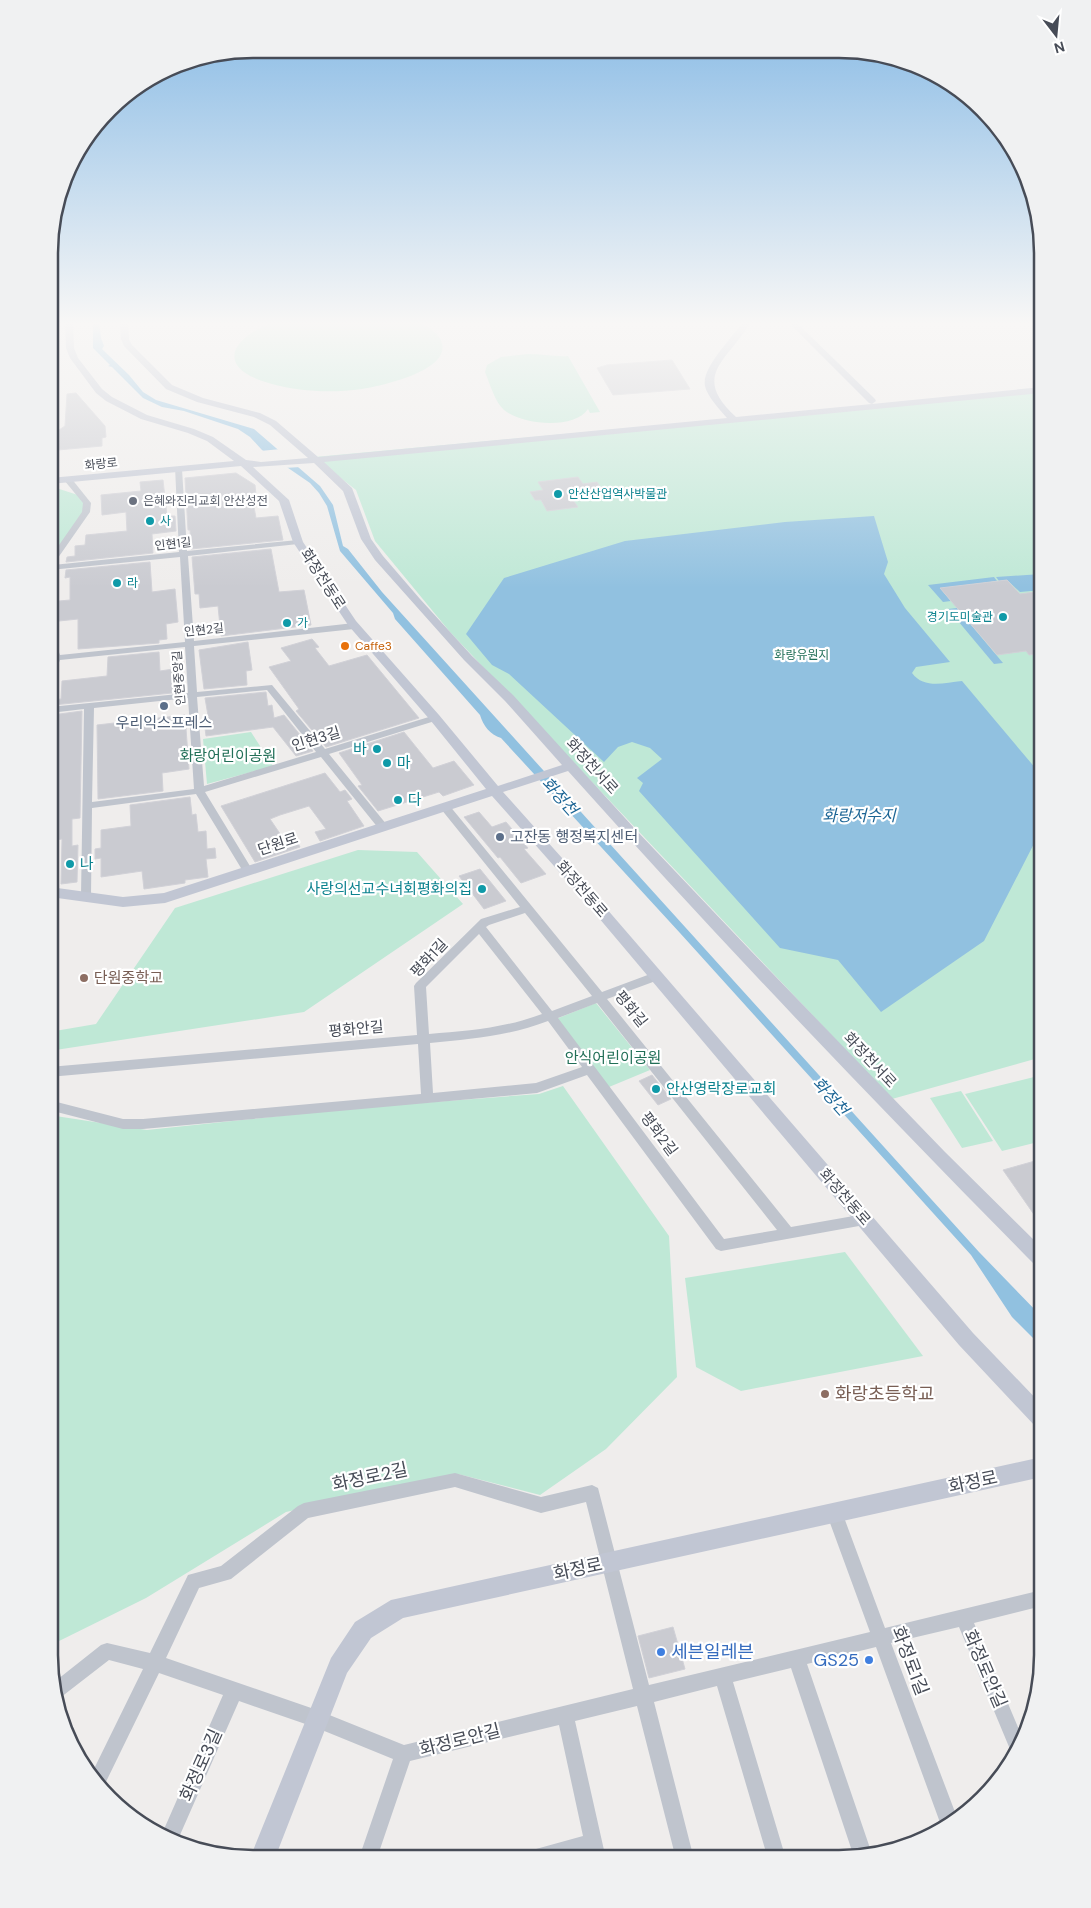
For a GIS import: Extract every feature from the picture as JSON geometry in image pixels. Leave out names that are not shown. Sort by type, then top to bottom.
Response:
[{"type":"street","name":"화정천동로","points":[[126,410],[144,418],[191,431],[253,462],[284,500],[298,542],[354,626],[983,1358],[1034,1411]]},
{"type":"street","name":"화정천서로","points":[[238,410],[257,415],[273,423],[294,439],[305,457],[348,490],[366,539],[378,558],[468,658],[508,698],[566,768],[939,1157],[1034,1252]]},
{"type":"street","points":[[728,410],[733,416]]},
{"type":"street","points":[[729,410],[733,416]]},
{"type":"street","name":"화랑로","points":[[305,457],[380,454],[788,410]]},
{"type":"street","name":"화랑로","points":[[58,481],[804,410]]},
{"type":"street","points":[[200,467],[212,461],[220,454],[219,446]]},
{"type":"street","points":[[333,477],[337,466],[344,460],[380,454]]},
{"type":"street","name":"인현중앙길","points":[[178,469],[200,791],[248,871]]},
{"type":"street","points":[[58,552],[86,512],[87,503],[68,480]]},
{"type":"street","name":"인현1길","points":[[58,567],[298,542]]},
{"type":"street","name":"인현2길","points":[[58,658],[354,626]]},
{"type":"street","points":[[58,709],[269,687],[383,827]]},
{"type":"street","points":[[86,896],[89,706]]},
{"type":"street","name":"인현3길","points":[[87,806],[200,791],[435,718]]},
{"type":"street","name":"단원로","points":[[58,893],[123,902],[165,898],[566,768]]},
{"type":"street","name":"평화길","points":[[445,807],[788,1233]]},
{"type":"street","name":"평화1길","points":[[427,1098],[420,986],[485,922],[527,909]]},
{"type":"street","name":"평화2길","points":[[480,927],[550,1016],[721,1245],[865,1220]]},
{"type":"street","name":"평화안길","points":[[58,1071],[491,1033],[523,1026],[656,976]]},
{"type":"street","points":[[58,1108],[123,1124],[143,1124],[537,1088],[590,1069]]},
{"type":"street","name":"화정로","points":[[265,1850],[339,1666],[363,1630],[399,1608],[1034,1469]]},
{"type":"street","name":"화정로2길","points":[[154,1662],[194,1581],[225,1573],[304,1511],[455,1480],[541,1504],[592,1493],[611,1562]]},
{"type":"street","name":"화정로1길","points":[[834,1512],[948,1818]]},
{"type":"street","points":[[611,1562],[683,1850]]},
{"type":"street","name":"화정로안길","points":[[371,1850],[404,1754],[963,1617],[1034,1603]]},
{"type":"street","name":"화정로안길","points":[[963,1617],[1014,1739]]},
{"type":"street","points":[[60,1689],[107,1651],[154,1662],[317,1719],[404,1754]]},
{"type":"street","points":[[797,1659],[861,1849]]},
{"type":"street","points":[[100,1776],[154,1662]]},
{"type":"street","points":[[723,1676],[774,1850]]},
{"type":"street","name":"화정로3길","points":[[171,1833],[234,1691]]},
{"type":"street","points":[[565,1714],[595,1850]]},
{"type":"green space","points":[[504,410],[587,410],[581,416],[572,420],[548,423],[535,422],[512,415]]},
{"type":"green space","points":[[589,410],[599,410],[600,412],[590,413]]},
{"type":"green space","name":"화랑유원지","points":[[824,410],[1034,410],[1034,1059],[892,1099],[450,632],[375,541],[356,490],[314,457]]},
{"type":"green space","points":[[58,489],[78,495],[90,508],[58,551]]},
{"type":"green space","name":"화랑어린이공원","points":[[251,732],[273,766],[207,784],[203,739]]},
{"type":"green space","points":[[358,850],[417,852],[463,904],[304,1012],[58,1050],[58,1030],[96,1024],[175,908]]},
{"type":"green space","name":"안식어린이공원","points":[[596,1003],[650,1070],[609,1087],[556,1019]]},
{"type":"green space","points":[[1034,1077],[1034,1143],[1002,1151],[965,1094]]},
{"type":"green space","points":[[563,1086],[669,1236],[677,1377],[606,1449],[540,1495],[458,1474],[286,1512],[146,1598],[58,1642],[58,1116],[147,1130],[354,1108],[539,1094]]},
{"type":"green space","points":[[961,1091],[993,1141],[962,1148],[930,1098]]},
{"type":"green space","points":[[845,1252],[923,1356],[741,1391],[696,1367],[685,1278]]},
{"type":"water","name":"화정천","points":[[179,410],[190,410],[254,429],[320,486],[333,505],[343,546],[348,549],[382,592],[979,1252],[1034,1309],[1034,1339],[1012,1317],[971,1255],[501,738],[493,735],[480,715],[395,619],[393,613],[340,551],[327,506],[310,483],[262,450],[250,437],[238,429]]},
{"type":"water","name":"화랑저수지","points":[[874,516],[888,562],[884,574],[905,608],[950,662],[916,667],[912,673],[922,681],[934,684],[962,681],[1034,766],[1034,844],[984,941],[881,1012],[838,960],[780,948],[639,791],[643,783],[637,778],[662,759],[650,748],[632,742],[618,747],[604,762],[509,674],[492,665],[466,634],[504,578],[625,541],[785,522]]},
{"type":"water","points":[[1034,574],[1034,591],[1020,592],[1007,580],[999,581],[996,577]]},
{"type":"water","points":[[994,577],[997,581],[941,589],[951,601],[943,602],[928,585]]},
{"type":"water","points":[[957,608],[1003,663],[994,664],[948,609]]},
{"type":"pier","points":[[281,449],[301,467],[284,468],[260,451]]},
{"type":"building","points":[[66,410],[91,410],[105,426],[106,437],[102,438],[102,446],[58,450],[59,430],[65,426]]},
{"type":"building","points":[[236,473],[255,485],[256,495],[252,496],[256,518],[278,516],[283,540],[191,549],[185,478]]},
{"type":"building","name":"안산산업역사박물관","points":[[578,477],[583,484],[597,482],[603,491],[570,496],[578,507],[547,511],[541,500],[535,500],[530,492],[543,490],[538,482]]},
{"type":"building","points":[[163,480],[167,516],[175,516],[176,531],[152,534],[153,553],[66,562],[67,557],[75,556],[75,546],[85,545],[86,535],[127,531],[126,512],[102,515],[101,495],[141,491],[140,482]]},
{"type":"building","points":[[271,549],[279,592],[304,590],[311,625],[221,636],[218,606],[200,608],[199,594],[195,594],[192,557]]},
{"type":"building","points":[[150,562],[152,592],[175,589],[178,622],[166,624],[167,639],[159,640],[159,643],[78,649],[78,619],[59,621],[59,601],[70,600],[70,577],[65,578],[66,570]]},
{"type":"building","name":"경기도미술관","points":[[1007,580],[1020,594],[1034,592],[1034,654],[1029,655],[1026,651],[997,655],[940,588]]},
{"type":"building","points":[[312,639],[319,647],[315,648],[329,666],[367,655],[419,718],[326,747],[296,711],[299,709],[269,667],[291,661],[281,648]]},
{"type":"building","points":[[248,642],[252,670],[246,671],[247,685],[204,689],[199,650]]},
{"type":"building","points":[[159,652],[160,671],[180,668],[182,692],[58,704],[58,699],[61,699],[62,681],[107,676],[108,657]]},
{"type":"building","points":[[266,692],[268,706],[272,705],[274,718],[284,715],[313,751],[296,756],[273,727],[206,736],[205,728],[210,727],[205,698]]},
{"type":"building","points":[[82,711],[80,818],[72,819],[72,846],[78,845],[77,882],[61,884],[62,839],[58,840],[58,714]]},
{"type":"building","points":[[185,715],[189,769],[162,773],[163,791],[98,799],[97,725]]},
{"type":"building","points":[[404,732],[433,768],[454,761],[474,785],[443,796],[439,792],[378,811],[358,786],[362,785],[339,753]]},
{"type":"building","points":[[325,773],[340,792],[345,790],[352,799],[347,801],[364,826],[320,841],[315,832],[326,829],[309,806],[280,815],[270,819],[285,841],[295,838],[300,847],[255,862],[221,806]]},
{"type":"building","points":[[190,797],[192,815],[196,814],[198,832],[206,831],[207,849],[215,848],[216,858],[206,859],[208,877],[185,880],[185,883],[144,889],[142,871],[101,877],[101,858],[95,859],[95,849],[101,848],[101,830],[131,826],[130,805]]},
{"type":"building","name":"고잔동 행정복지센터","points":[[479,812],[492,827],[506,822],[528,848],[524,849],[546,874],[521,883],[464,817]]},
{"type":"building","name":"사랑의선교수녀회평화의집","points":[[480,869],[506,901],[484,909],[459,876]]},
{"type":"building","name":"안산영락장로교회","points":[[652,1075],[671,1099],[658,1105],[639,1081]]},
{"type":"building","points":[[1034,1161],[1034,1215],[1003,1170]]},
{"type":"building","name":"세븐일레븐","points":[[673,1627],[685,1669],[649,1678],[638,1636]]},
{"type":"place","name":"안산산업역사박물관","points":[[558,494]]},
{"type":"place","name":"은혜와진리교회 안산성전","points":[[133,501]]},
{"type":"place","name":"사","points":[[150,521]]},
{"type":"place","name":"라","points":[[117,583]]},
{"type":"place","name":"경기도미술관","points":[[1003,617]]},
{"type":"place","name":"가","points":[[287,623]]},
{"type":"place","name":"Caffe3","points":[[345,646]]},
{"type":"place","name":"우리익스프레스","points":[[164,706]]},
{"type":"place","name":"바","points":[[377,749]]},
{"type":"place","name":"마","points":[[387,763]]},
{"type":"place","name":"다","points":[[398,800]]},
{"type":"place","name":"고잔동 행정복지센터","points":[[500,837]]},
{"type":"place","name":"나","points":[[70,864]]},
{"type":"place","name":"사랑의선교수녀회평화의집","points":[[482,889]]},
{"type":"place","name":"단원중학교","points":[[84,978]]},
{"type":"place","name":"안산영락장로교회","points":[[656,1089]]},
{"type":"place","name":"화랑초등학교","points":[[825,1394]]},
{"type":"place","name":"세븐일레븐","points":[[661,1652]]},
{"type":"place","name":"GS25","points":[[869,1660]]}]
